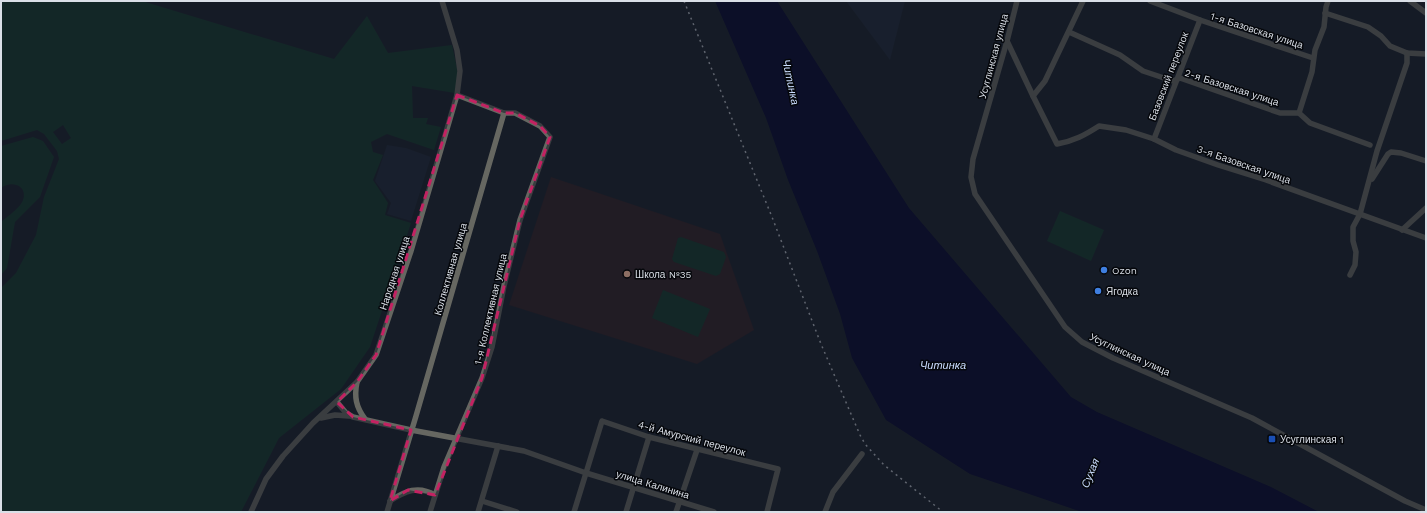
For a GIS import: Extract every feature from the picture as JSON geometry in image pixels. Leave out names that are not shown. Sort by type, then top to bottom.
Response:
[{"type":"street","name":"Народная улица","points":[[251,512],[266,479],[283,456],[316,420],[357,382],[376,355],[411,250],[457,95],[460,71],[457,50],[442,1]]},
{"type":"street","name":"Усуглинская улица","points":[[1017,1],[973,159],[971,178],[975,194],[1065,327],[1082,342],[1113,358],[1252,418],[1406,501],[1426,510]]},
{"type":"street","points":[[1007,41],[1033,96],[1044,81],[1084,1]]},
{"type":"street","name":"1-я Базовская улица","points":[[1150,1],[1200,20],[1313,58]]},
{"type":"street","points":[[1328,1],[1324,27],[1313,58],[1312,72],[1299,113],[1310,122],[1370,145]]},
{"type":"street","points":[[1410,1],[1426,13]]},
{"type":"street","points":[[1325,13],[1368,27],[1381,36],[1390,46],[1407,53],[1426,54]]},
{"type":"street","name":"Базовский переулок","points":[[1154,139],[1200,20]]},
{"type":"street","name":"2-я Базовская улица","points":[[1069,32],[1120,55],[1143,71],[1173,81],[1180,78],[1280,113],[1299,113]]},
{"type":"street","points":[[1350,275],[1355,265],[1356,252],[1352,241],[1353,227],[1360,214],[1370,182],[1377,151],[1407,63],[1407,53]]},
{"type":"street","points":[[457,95],[504,113]]},
{"type":"street","name":"3-я Базовская улица","points":[[1033,96],[1057,144],[1071,142],[1083,137],[1099,126],[1126,130],[1154,139],[1176,150],[1211,163],[1266,180],[1426,238]]},
{"type":"street","name":"1-я Коллективная улица","points":[[430,512],[444,467],[482,378],[492,347],[504,286],[520,220],[550,137],[540,126],[515,113],[504,113]]},
{"type":"street","name":"Коллективная улица","points":[[386,512],[504,113]]},
{"type":"street","points":[[1370,182],[1391,152],[1401,153],[1426,161]]},
{"type":"street","points":[[1402,230],[1426,208]]},
{"type":"street","points":[[357,382],[355,392],[356,402],[359,411],[365,419]]},
{"type":"street","points":[[337,402],[346,413],[353,417]]},
{"type":"street","points":[[316,420],[335,415],[353,417],[457,439]]},
{"type":"street","name":"4-й Амурский переулок","points":[[586,473],[602,421],[649,438],[778,469],[767,512]]},
{"type":"street","points":[[626,512],[649,438]]},
{"type":"street","name":"улица Калинина","points":[[457,439],[524,451],[586,473],[714,512]]},
{"type":"street","points":[[478,512],[498,446]]},
{"type":"street","points":[[676,512],[697,450]]},
{"type":"street","points":[[825,512],[833,492],[862,454]]},
{"type":"street","points":[[574,512],[586,473]]},
{"type":"street","points":[[390,501],[408,490],[421,490],[435,495]]},
{"type":"street","points":[[482,501],[517,512]]},
{"type":"highlighted area","points":[[457,95],[504,113],[515,113],[540,126],[550,137],[520,220],[482,378],[435,495],[408,490],[390,501],[411,430],[353,417],[337,402],[357,382],[376,355]]},
{"type":"shaded area","points":[[846,1],[905,1],[890,60]]},
{"type":"shaded area","points":[[387,145],[406,148],[431,157],[411,221],[387,214],[391,203],[375,181]]},
{"type":"shaded area","name":"Школа №35","points":[[551,177],[720,234],[754,330],[697,364],[509,305]]},
{"type":"green space","points":[[1,1],[142,1],[334,59],[367,16],[388,53],[452,45],[458,73],[455,93],[412,86],[413,118],[428,118],[426,124],[441,127],[434,150],[387,134],[371,142],[373,152],[383,155],[373,180],[388,203],[385,215],[411,223],[370,347],[341,389],[279,438],[241,512],[1,512],[1,288],[16,273],[36,235],[44,197],[59,159],[57,151],[44,134],[37,130],[1,141]],"holes":[[[63,125],[71,138],[62,144],[53,132]]]},
{"type":"green space","points":[[33,137],[43,141],[54,157],[40,197],[15,222],[7,268],[1,275],[1,222],[20,206],[24,195],[23,191],[18,185],[9,184],[1,188],[1,146]]},
{"type":"green space","points":[[1060,211],[1104,230],[1091,261],[1047,241]]},
{"type":"green space","points":[[681,237],[724,252],[726,257],[720,274],[716,276],[674,262],[672,259],[678,238]]},
{"type":"green space","points":[[663,290],[710,309],[698,337],[652,318]]},
{"type":"water","name":"Читинка","points":[[715,1],[777,1],[909,208],[1071,397],[1097,412],[1271,487],[1319,512],[1082,512],[970,474],[886,420],[852,358],[840,314],[817,251],[788,180],[766,118]]},
{"type":"railway","points":[[684,1],[772,217],[821,344],[860,435],[865,444],[884,465],[943,512]]},
{"type":"place","name":"Ozon","points":[[1104,270]]},
{"type":"place","name":"Школа №35","points":[[627,274]]},
{"type":"place","name":"Ягодка","points":[[1098,291]]},
{"type":"place","name":"Усуглинская 1","points":[[1272,439]]},
{"type":"water label","name":"Сухая","points":[[1090,473]]}]
